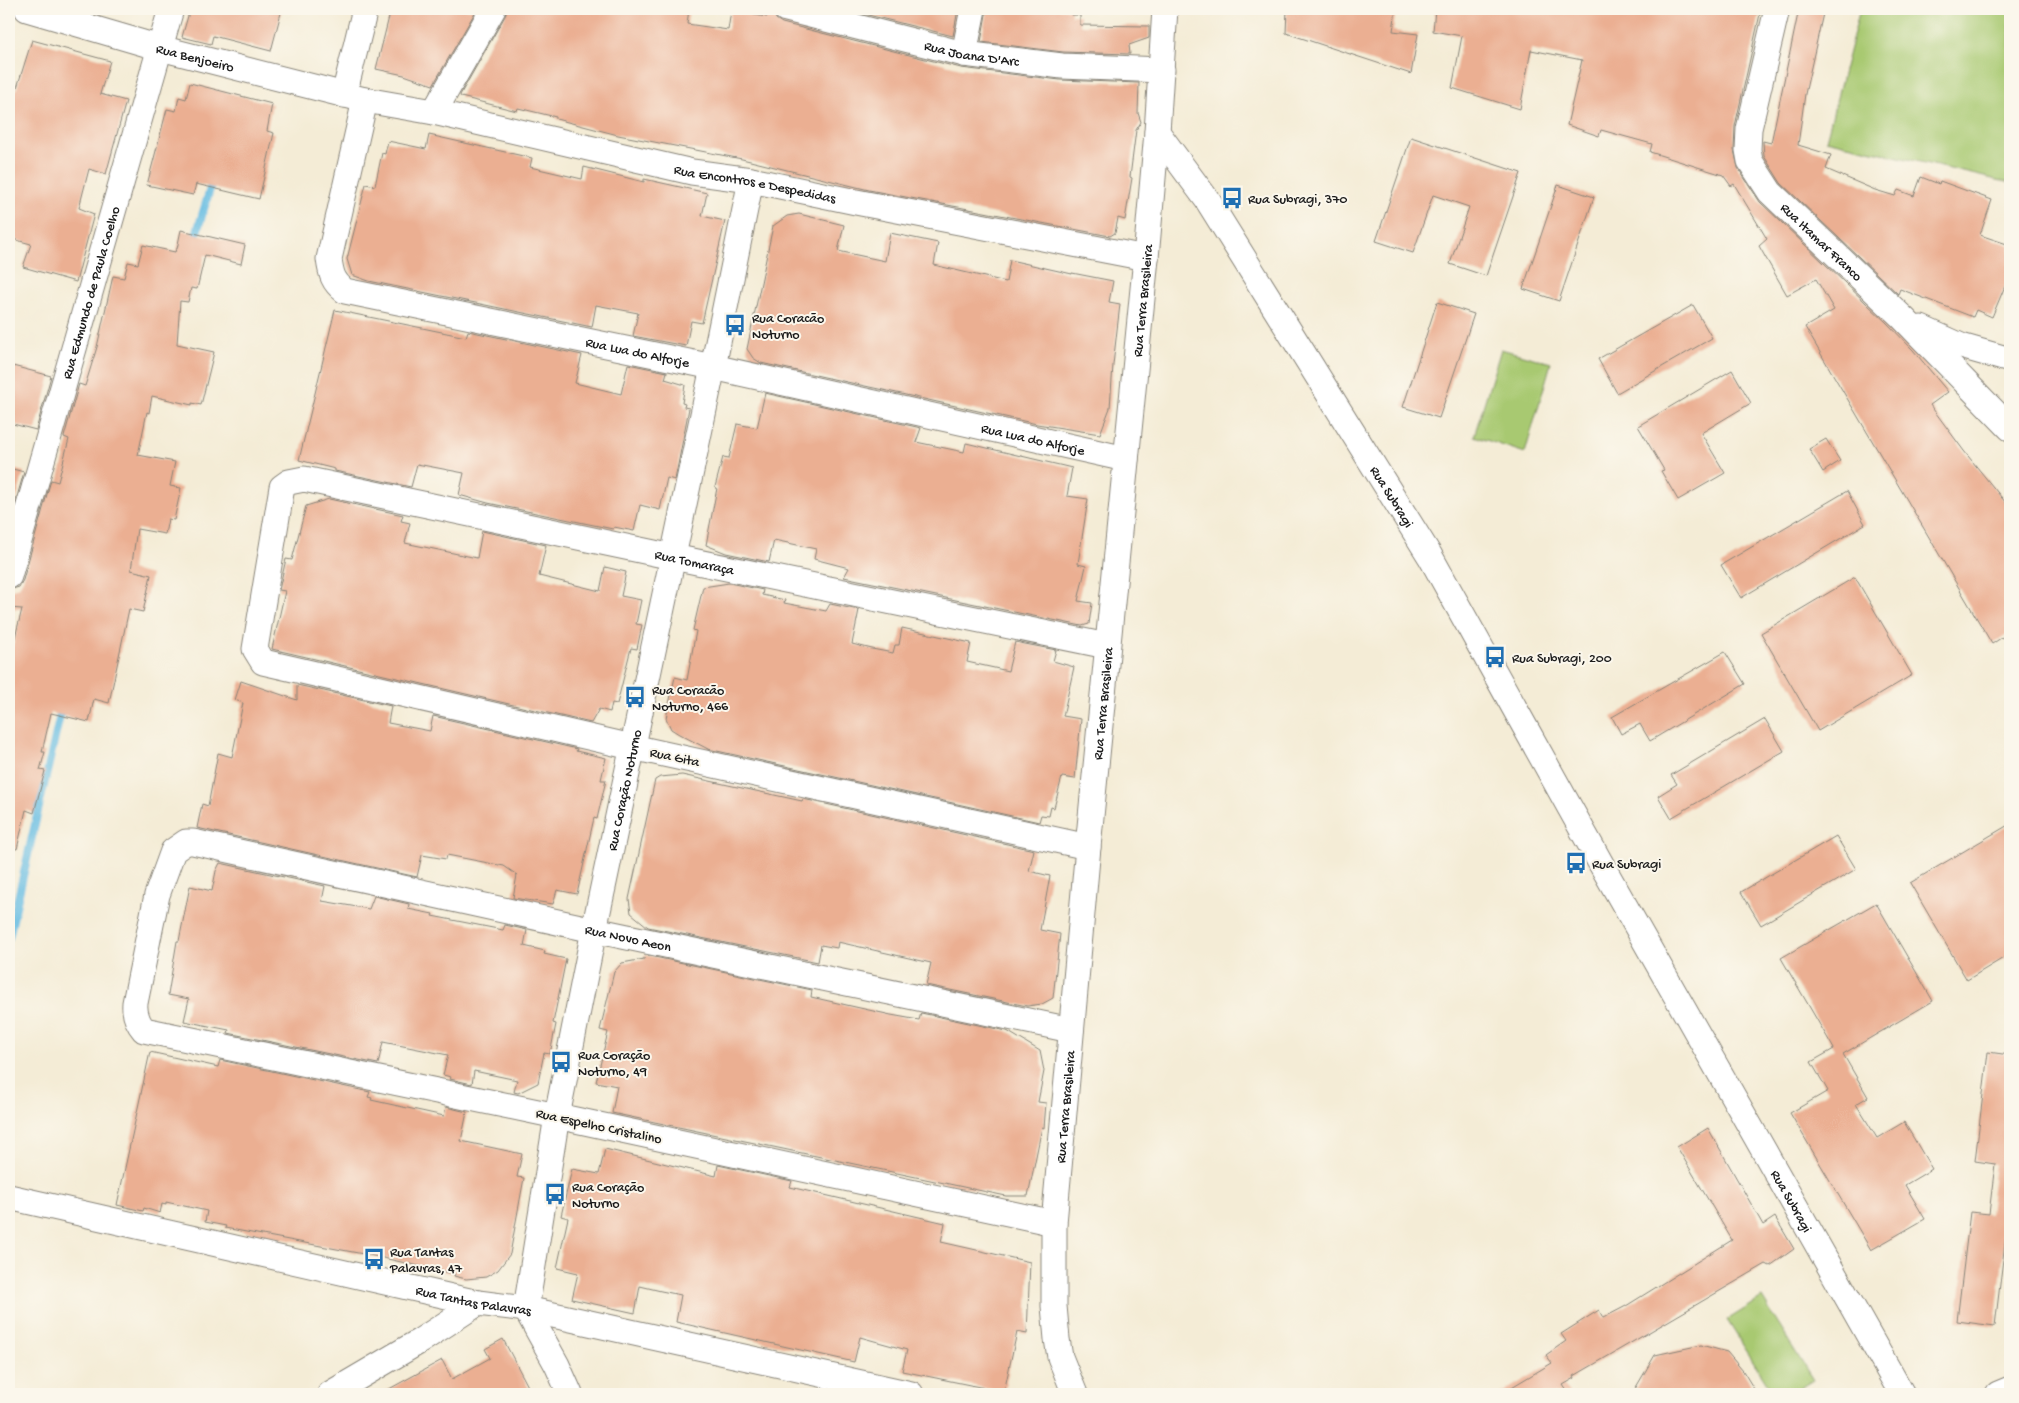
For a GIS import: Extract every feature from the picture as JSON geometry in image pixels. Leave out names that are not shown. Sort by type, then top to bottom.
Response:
[{"type":"street","name":"Rua Benjoeiro","points":[[27,9],[160,48],[354,97]]},
{"type":"street","name":"Rua Edmundo de Paula Coelho","points":[[9,576],[171,9]]},
{"type":"street","name":"Rua Lua do Alforje","points":[[365,9],[354,97],[329,259],[335,284],[345,291],[713,367],[1126,460]]},
{"type":"street","points":[[434,112],[493,9]]},
{"type":"street","name":"Rua Joana D'Arc","points":[[786,9],[964,54],[1062,66],[1162,70]]},
{"type":"street","points":[[964,54],[973,9]]},
{"type":"street","name":"Rua Terra Brasileira","points":[[1075,1394],[1060,1357],[1057,1339],[1054,1306],[1054,1223],[1107,646],[1146,258],[1162,70],[1165,9]]},
{"type":"street","name":"Rua Itamar Franco","points":[[1777,9],[1749,129],[1748,150],[1750,161],[1770,192],[1903,318],[2010,428]]},
{"type":"street","name":"Rua Encontros e Despedidas","points":[[354,97],[434,112],[692,172],[751,180],[1146,258]]},
{"type":"street","name":"Rua Subragi","points":[[1157,132],[1208,201],[1430,556],[1600,862],[1902,1394]]},
{"type":"street","name":"Rua Coração Noturno","points":[[526,1309],[557,1116],[594,930],[751,180]]},
{"type":"street","points":[[1903,318],[1940,338],[2010,360]]},
{"type":"street","name":"Rua Tomaraça","points":[[262,662],[255,649],[282,487],[299,479],[311,479],[673,557],[1107,646]]},
{"type":"street","name":"Rua Gita","points":[[262,662],[632,747],[1088,847]]},
{"type":"street","name":"Rua Novo Aeon","points":[[144,1030],[138,1023],[134,1012],[157,895],[173,852],[186,842],[199,843],[594,930],[1071,1030]]},
{"type":"street","name":"Rua Espelho Cristalino","points":[[144,1030],[557,1116],[1054,1223]]},
{"type":"street","name":"Rua Tantas Palavras","points":[[9,1197],[478,1303],[526,1309],[912,1394]]},
{"type":"street","points":[[330,1394],[420,1341],[478,1303]]},
{"type":"street","points":[[526,1309],[557,1365],[570,1394]]},
{"type":"street","points":[[1998,1394],[2010,1389]]},
{"type":"green space","points":[[1860,9],[2010,9],[2010,183],[1826,140]]},
{"type":"green space","points":[[1501,349],[1551,363],[1525,453],[1474,436]]},
{"type":"green space","points":[[1762,1298],[1813,1380],[1790,1394],[1774,1394],[1727,1320]]},
{"type":"building","points":[[190,9],[282,9],[271,51],[213,36],[211,44],[182,37]]},
{"type":"building","points":[[391,9],[477,9],[433,85],[404,75],[376,69]]},
{"type":"building","points":[[507,9],[689,9],[687,24],[728,30],[731,11],[767,17],[764,9],[772,9],[776,19],[782,23],[961,68],[1060,80],[1139,83],[1138,113],[1141,122],[1136,130],[1130,177],[1132,178],[1125,220],[1118,218],[1115,233],[1110,236],[869,190],[742,159],[618,135],[556,119],[556,117],[518,108],[517,111],[461,97],[460,95],[505,16]]},
{"type":"building","points":[[844,9],[958,9],[953,36]]},
{"type":"building","points":[[987,9],[1071,9],[1071,15],[1080,15],[1080,25],[1149,26],[1149,38],[1129,45],[1130,54],[1063,52],[981,42]]},
{"type":"building","points":[[1287,9],[1396,9],[1393,31],[1418,34],[1411,74],[1286,33]]},
{"type":"building","points":[[1435,9],[1752,9],[1751,13],[1760,14],[1735,126],[1734,150],[1738,168],[1760,202],[1887,323],[1913,350],[1948,392],[1930,405],[2010,508],[2010,632],[1992,644],[1805,327],[1834,310],[1816,279],[1787,295],[1759,246],[1767,239],[1734,184],[1731,186],[1723,175],[1650,152],[1652,144],[1601,130],[1599,136],[1567,125],[1582,60],[1531,50],[1520,109],[1452,88],[1462,36],[1433,31]]},
{"type":"building","points":[[1799,9],[1824,9],[1805,94],[1798,145],[1831,155],[1826,169],[1875,190],[1895,196],[1898,190],[1914,196],[1921,177],[1939,184],[1940,181],[1992,200],[1980,235],[2010,245],[2010,288],[2005,286],[1992,317],[1976,310],[1973,317],[1900,289],[1898,294],[1781,183],[1764,156],[1763,141],[1771,143]]},
{"type":"building","points":[[32,40],[110,61],[100,94],[126,101],[106,174],[89,169],[79,208],[94,214],[76,282],[23,267],[31,244],[9,238],[9,113]]},
{"type":"building","points":[[190,83],[272,104],[267,131],[274,133],[259,199],[196,184],[193,195],[147,185],[167,109],[176,111],[179,97],[186,99]]},
{"type":"building","points":[[429,135],[532,158],[530,167],[582,179],[584,167],[644,182],[644,179],[707,193],[702,216],[725,221],[702,323],[691,321],[686,346],[633,336],[638,313],[596,305],[592,327],[369,281],[352,275],[347,259],[366,184],[375,186],[382,153],[385,154],[388,141],[426,149]]},
{"type":"building","points":[[1411,137],[1521,173],[1486,276],[1450,264],[1469,207],[1433,195],[1413,253],[1376,241]]},
{"type":"building","points":[[1558,185],[1594,197],[1559,301],[1523,289]]},
{"type":"building","points":[[799,214],[844,225],[838,251],[885,261],[890,233],[938,243],[934,265],[1006,282],[1010,260],[1113,281],[1109,302],[1120,304],[1110,408],[1100,434],[1037,424],[761,363],[753,358],[747,349],[773,226],[787,216]]},
{"type":"building","points":[[181,230],[245,245],[241,264],[205,255],[197,289],[191,288],[188,302],[180,301],[177,344],[214,352],[201,405],[192,403],[192,405],[152,396],[149,413],[147,412],[138,455],[175,462],[170,486],[181,488],[174,520],[168,519],[165,534],[137,529],[131,570],[151,575],[143,612],[129,609],[109,703],[94,699],[89,722],[51,713],[40,770],[45,771],[34,813],[26,810],[17,849],[9,848],[9,662],[22,609],[9,608],[9,590],[19,587],[23,580],[51,480],[58,482],[69,439],[64,437],[79,384],[85,386],[97,347],[113,276],[124,278],[128,262],[138,264],[143,245],[175,252]]},
{"type":"building","points":[[1437,302],[1474,314],[1439,418],[1403,407]]},
{"type":"building","points":[[1693,305],[1712,338],[1617,393],[1598,359]]},
{"type":"building","points":[[335,310],[466,337],[468,331],[582,355],[575,383],[621,394],[628,364],[667,372],[665,379],[685,385],[682,403],[685,404],[684,407],[689,408],[675,480],[667,478],[660,510],[640,505],[634,531],[614,527],[613,529],[488,503],[459,495],[464,473],[417,464],[411,487],[335,471],[335,469],[299,460]]},
{"type":"building","points":[[9,365],[51,376],[36,430],[9,423]]},
{"type":"building","points":[[1732,370],[1751,403],[1701,433],[1725,473],[1678,500],[1661,471],[1664,470],[1638,426]]},
{"type":"building","points":[[765,393],[921,428],[916,442],[964,452],[966,443],[1072,468],[1067,496],[1088,499],[1078,564],[1086,566],[1078,601],[1092,603],[1089,624],[1082,626],[844,577],[849,568],[814,559],[816,549],[774,540],[769,562],[726,553],[706,545],[717,488],[715,487],[723,457],[729,458],[737,424],[757,428]]},
{"type":"building","points":[[1826,439],[1840,461],[1823,472],[1809,449]]},
{"type":"building","points":[[9,468],[24,472],[9,525]]},
{"type":"building","points":[[1847,491],[1865,524],[1741,598],[1721,565]]},
{"type":"building","points":[[329,499],[403,515],[401,521],[410,523],[405,543],[477,558],[482,531],[546,545],[539,576],[600,591],[605,567],[626,572],[621,596],[641,600],[636,624],[642,625],[637,649],[631,648],[617,704],[612,703],[610,712],[599,709],[591,723],[272,649],[285,591],[279,590],[286,559],[292,560],[306,506]]},
{"type":"building","points":[[1855,577],[1912,675],[1818,731],[1761,633]]},
{"type":"building","points":[[729,583],[763,590],[762,595],[785,600],[784,603],[826,611],[830,604],[859,610],[852,644],[872,649],[893,653],[895,645],[899,645],[902,628],[971,643],[967,662],[1008,671],[1015,642],[1056,650],[1053,661],[1074,667],[1063,716],[1081,719],[1075,779],[1062,777],[1054,808],[1051,807],[1049,816],[1041,815],[1039,822],[708,749],[679,734],[671,729],[666,718],[675,677],[687,680],[696,631],[693,630],[703,587]]},
{"type":"building","points":[[1725,652],[1745,684],[1650,741],[1640,724],[1621,734],[1612,717]]},
{"type":"building","points":[[241,681],[297,700],[297,685],[391,706],[388,723],[430,731],[433,716],[577,749],[576,751],[606,758],[601,780],[606,780],[597,819],[594,818],[577,894],[557,890],[553,904],[513,898],[517,875],[504,866],[447,855],[446,859],[422,855],[417,877],[197,828],[202,804],[208,806],[218,753],[232,757],[243,703],[235,700]]},
{"type":"building","points":[[1765,719],[1784,751],[1671,818],[1658,796],[1677,784],[1671,775]]},
{"type":"building","points":[[682,775],[802,801],[803,799],[1034,850],[1029,871],[1050,876],[1040,930],[1060,934],[1053,998],[1042,1004],[1027,1006],[926,985],[931,963],[838,942],[837,948],[821,945],[818,962],[648,927],[631,913],[629,899],[655,780],[660,777]]},
{"type":"building","points":[[2010,824],[2010,954],[1967,980],[1910,883]]},
{"type":"building","points":[[1836,836],[1856,869],[1761,925],[1741,892]]},
{"type":"building","points":[[220,863],[325,886],[322,901],[369,909],[374,896],[409,904],[408,909],[433,914],[432,916],[503,930],[505,925],[527,930],[524,946],[545,951],[544,954],[566,959],[553,1023],[556,1024],[550,1054],[544,1053],[538,1083],[518,1093],[514,1092],[517,1080],[474,1071],[472,1084],[450,1079],[451,1077],[443,1075],[448,1055],[383,1042],[378,1064],[228,1033],[229,1030],[184,1021],[189,999],[168,995],[177,941],[179,941],[190,886],[212,891],[216,871]]},
{"type":"building","points":[[1876,903],[1933,1001],[1843,1054],[1868,1097],[1856,1104],[1877,1138],[1904,1122],[1932,1169],[1905,1185],[1925,1219],[1871,1250],[1790,1113],[1828,1091],[1811,1062],[1834,1049],[1781,958]]},
{"type":"building","points":[[645,955],[812,990],[811,997],[891,1015],[919,1020],[921,1013],[1007,1031],[1040,1051],[1044,1071],[1038,1102],[1046,1103],[1044,1128],[1042,1127],[1028,1196],[1006,1196],[612,1113],[617,1086],[596,1082],[608,1032],[600,1030],[614,972],[622,963],[644,959]]},
{"type":"building","points":[[150,1052],[218,1067],[220,1060],[370,1092],[368,1097],[372,1098],[371,1100],[444,1116],[446,1107],[467,1112],[461,1141],[522,1154],[517,1177],[524,1178],[510,1254],[498,1270],[486,1277],[466,1279],[454,1276],[455,1274],[374,1256],[225,1228],[226,1226],[205,1222],[207,1211],[166,1202],[166,1205],[162,1204],[160,1213],[144,1208],[143,1211],[117,1205]]},
{"type":"building","points":[[1988,1052],[2010,1055],[2010,1200],[1995,1326],[1957,1321],[1970,1212],[1989,1214],[1995,1164],[1975,1161]]},
{"type":"building","points":[[1708,1128],[1763,1225],[1775,1217],[1794,1249],[1770,1266],[1766,1264],[1574,1376],[1575,1378],[1563,1385],[1569,1394],[1500,1394],[1552,1363],[1546,1355],[1566,1341],[1561,1334],[1599,1310],[1603,1318],[1626,1306],[1732,1240],[1677,1147]]},
{"type":"building","points":[[605,1149],[716,1176],[718,1165],[792,1181],[790,1187],[945,1223],[941,1242],[1030,1262],[1027,1334],[1017,1332],[1004,1392],[902,1371],[907,1350],[860,1337],[854,1362],[676,1322],[681,1295],[640,1286],[635,1313],[572,1299],[578,1273],[557,1268],[568,1218],[561,1216],[572,1169],[599,1174]]},
{"type":"building","points":[[503,1339],[532,1394],[380,1394],[442,1360],[452,1379],[490,1358],[485,1349]]},
{"type":"building","points":[[1701,1345],[1727,1352],[1743,1371],[1757,1394],[1632,1394],[1655,1355]]},
{"type":"waterway","points":[[194,242],[213,179]]},
{"type":"waterway","points":[[9,937],[62,707]]},
{"type":"place","name":"Rua Subragi, 370","points":[[1232,198]]},
{"type":"place","name":"Rua Coracão Noturno","points":[[735,325]]},
{"type":"place","name":"Rua Subragi, 200","points":[[1495,657]]},
{"type":"place","name":"Rua Coracão Noturno, 466","points":[[635,697]]},
{"type":"place","name":"Rua Subragi","points":[[1576,863]]},
{"type":"place","name":"Rua Coração Noturno, 49","points":[[561,1062]]},
{"type":"place","name":"Rua Coração Noturno","points":[[555,1194]]},
{"type":"place","name":"Rua Tantas Palavras, 47","points":[[374,1259]]}]
